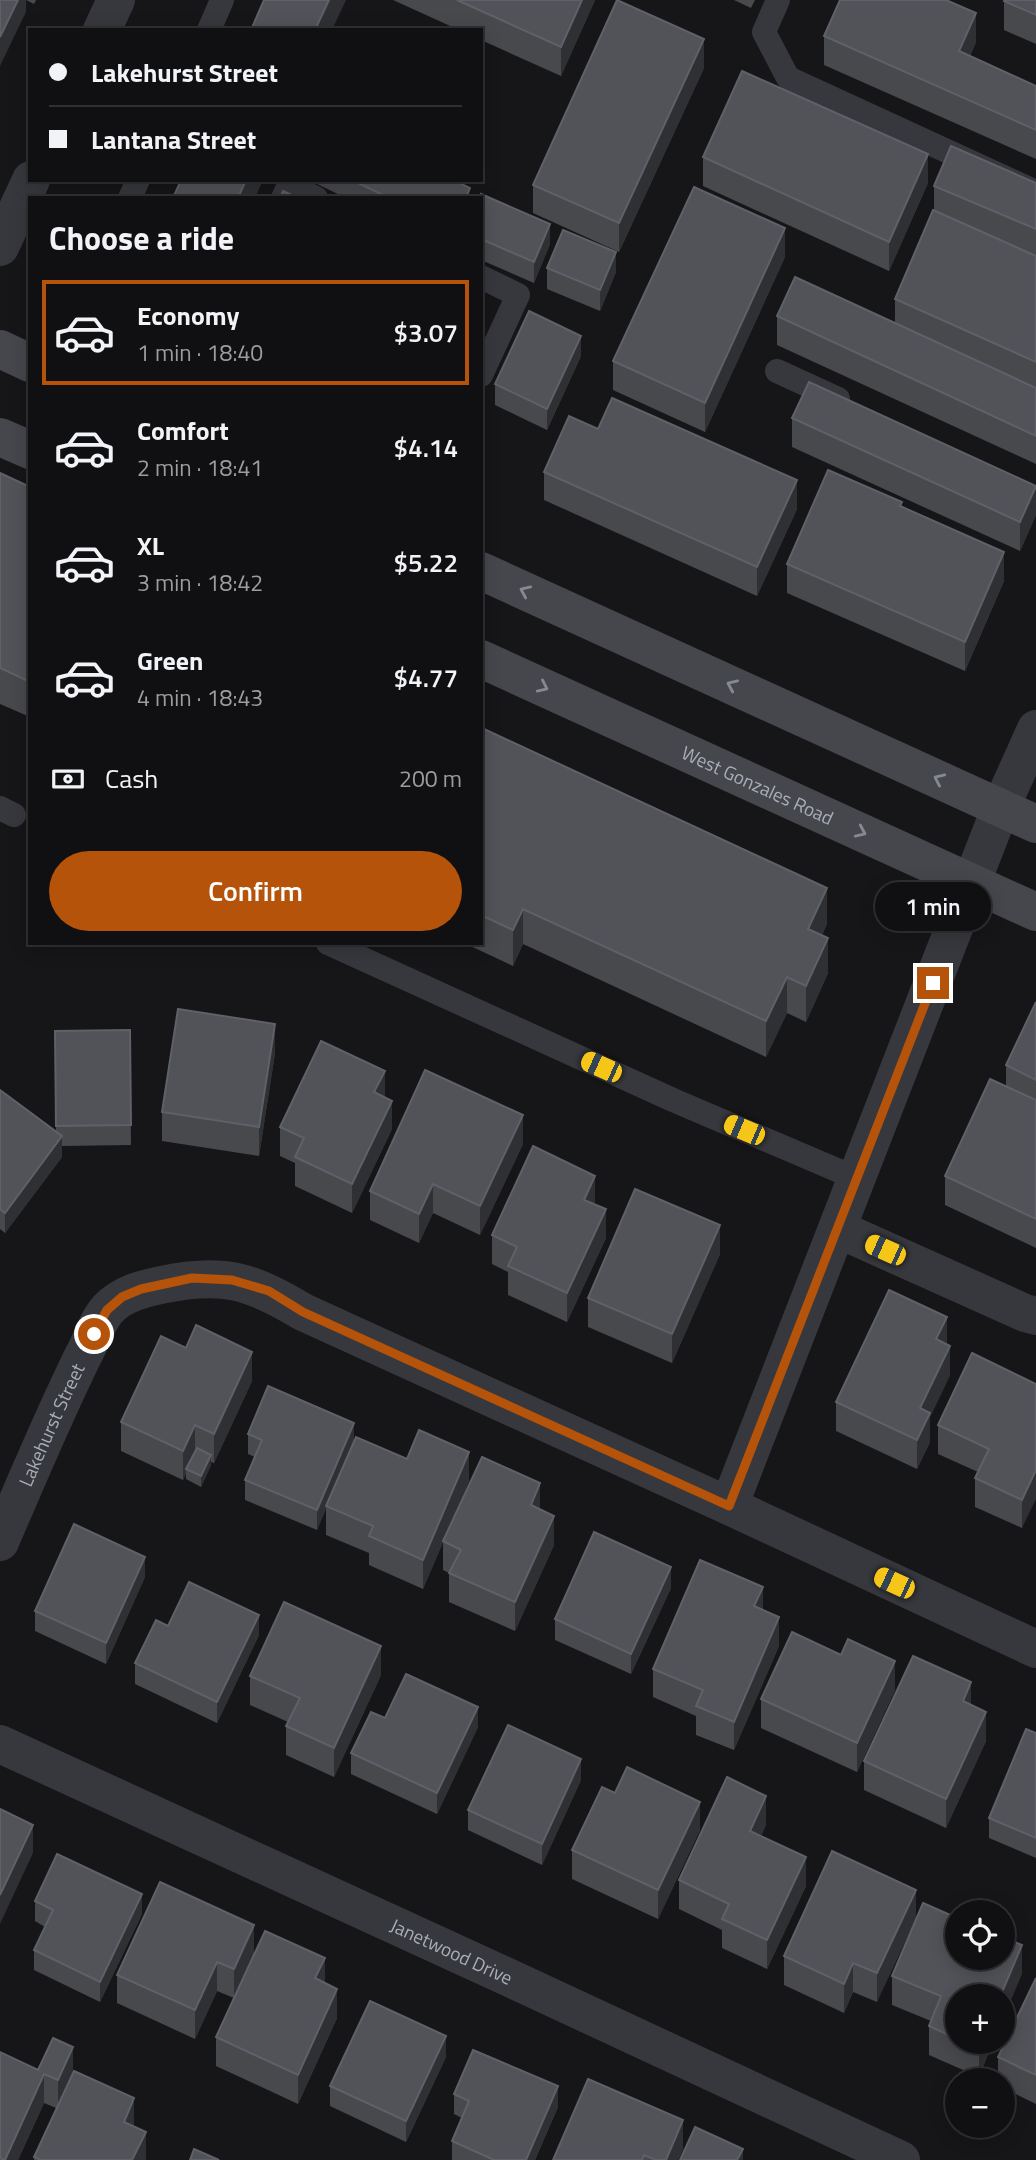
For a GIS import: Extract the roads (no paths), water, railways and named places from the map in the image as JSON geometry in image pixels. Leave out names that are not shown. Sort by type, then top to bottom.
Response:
[{"type":"main road","points":[[0,349],[28,362]]},
{"type":"main road","points":[[0,437],[28,449]]},
{"type":"main road","points":[[483,572],[1036,824]]},
{"type":"main road","name":"West Gonzales Road","points":[[483,660],[1036,912]]},
{"type":"street","points":[[103,28],[116,0]]},
{"type":"street","points":[[729,1506],[1001,807],[1036,729]]},
{"type":"street","points":[[838,1229],[1036,1316]]},
{"type":"street","name":"Lakehurst Street","points":[[0,1542],[57,1408],[107,1310],[122,1297],[141,1289],[192,1278],[232,1280],[269,1291],[303,1312],[1036,1649]]},
{"type":"street","name":"Janetwood Drive","points":[[0,1745],[901,2160]]},
{"type":"lane","points":[[209,28],[222,0]]},
{"type":"lane","points":[[778,0],[764,32],[788,78],[1036,192]]},
{"type":"lane","points":[[284,196],[289,185],[312,196]]},
{"type":"lane","points":[[483,278],[518,295],[483,370]]},
{"type":"lane","points":[[777,371],[863,410]]},
{"type":"lane","points":[[334,945],[685,1105],[858,1179]]}]
